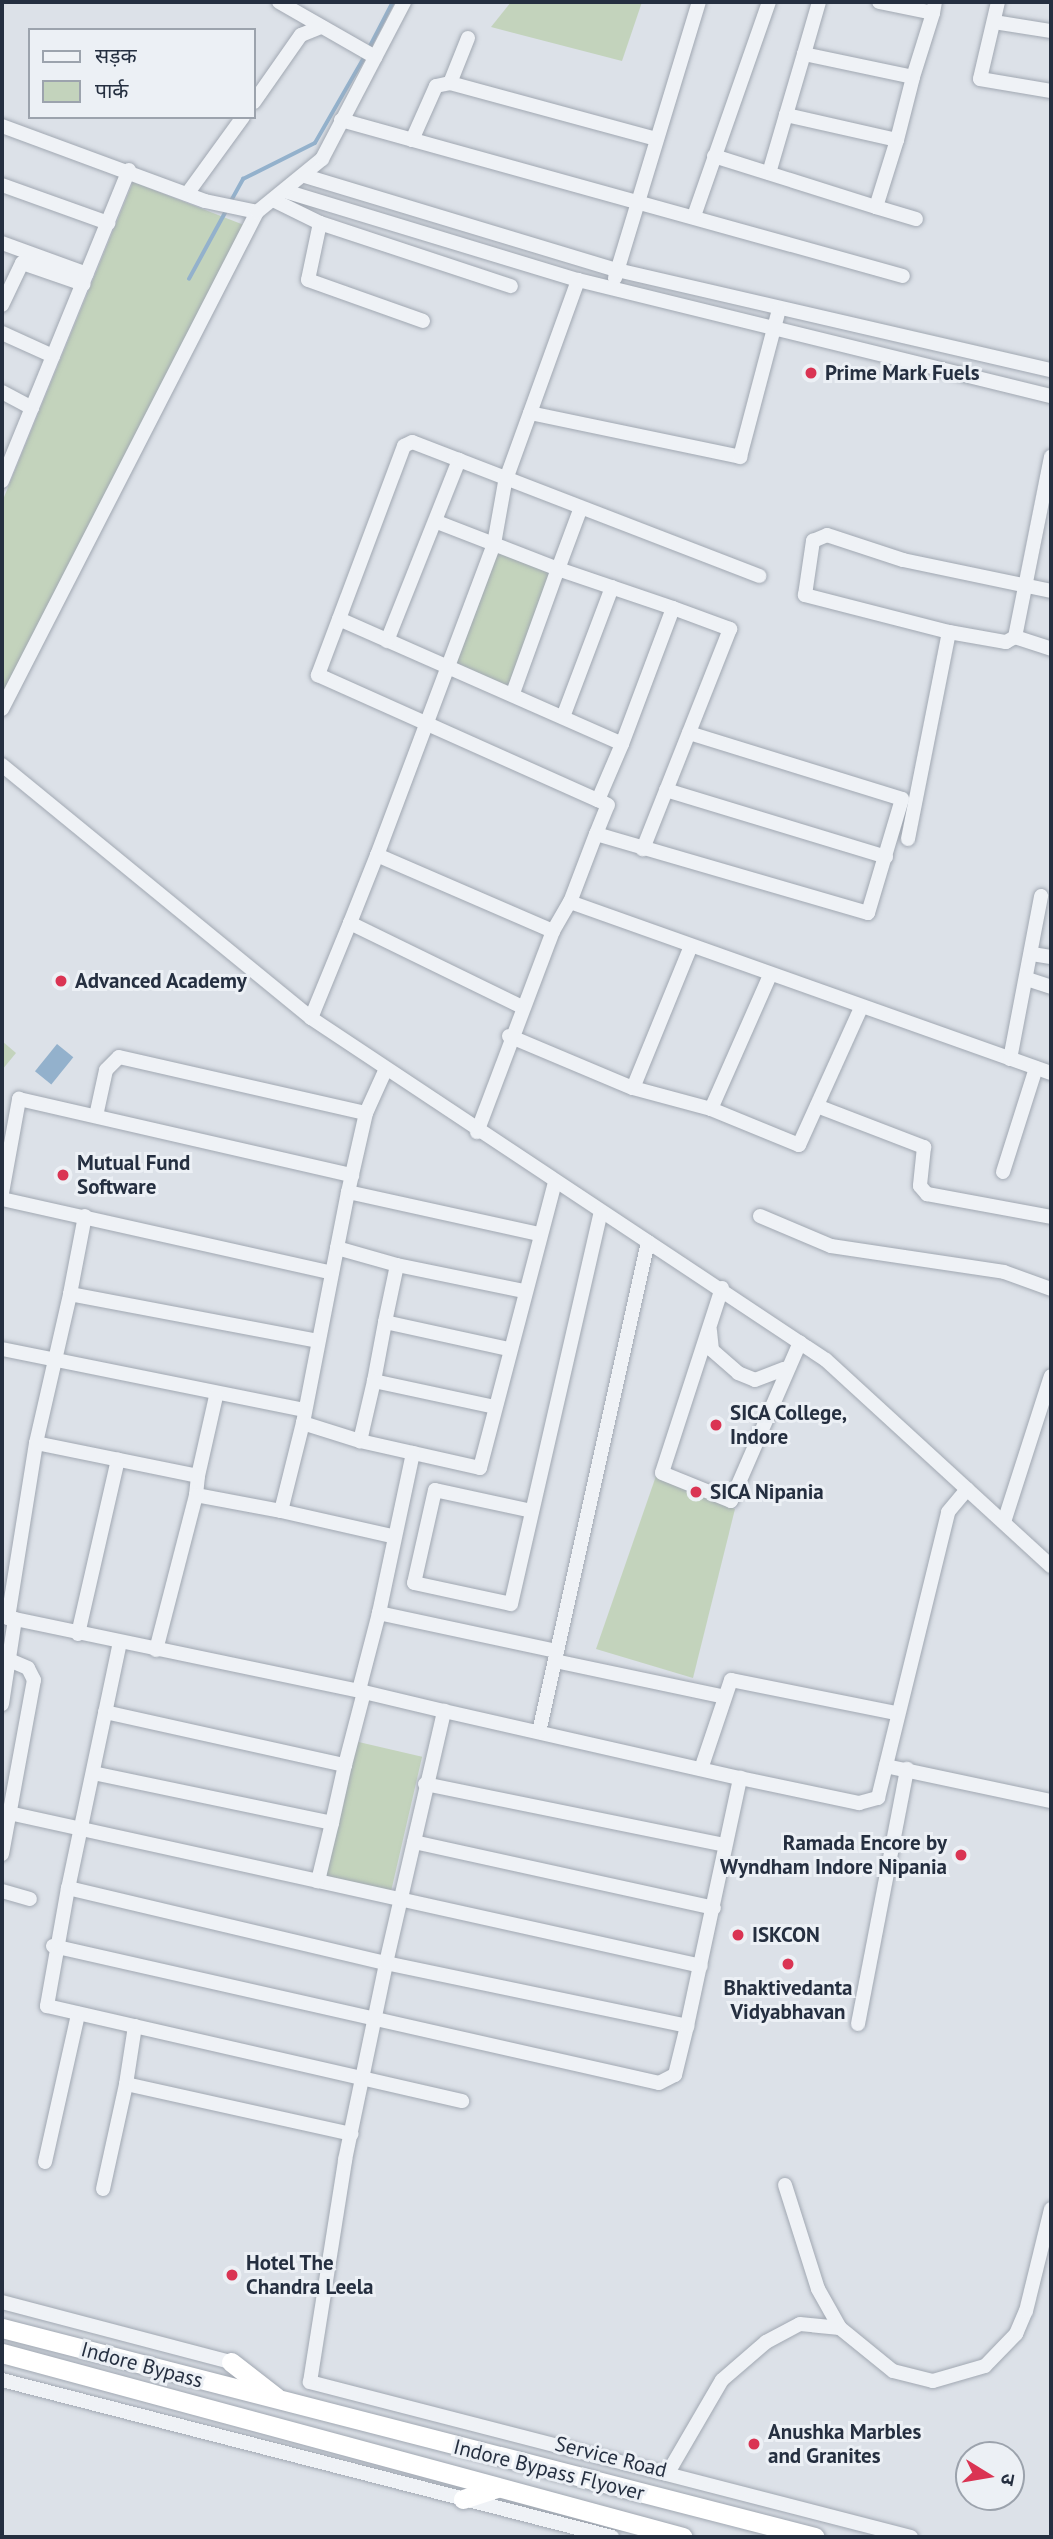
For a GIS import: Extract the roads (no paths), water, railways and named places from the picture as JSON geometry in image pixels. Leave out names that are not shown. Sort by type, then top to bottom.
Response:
[{"type":"highway","name":"Indore Bypass","points":[[2,2328],[282,2402]]},
{"type":"highway","name":"Indore Bypass","points":[[2,2353],[244,2419]]},
{"type":"highway","points":[[231,2362],[282,2402]]},
{"type":"highway","name":"Indore Bypass Flyover","points":[[282,2402],[815,2537]]},
{"type":"highway","name":"Indore Bypass Flyover","points":[[244,2419],[496,2488],[614,2529],[682,2537]]},
{"type":"highway","points":[[463,2499],[496,2488]]},
{"type":"street","points":[[279,2],[368,53]]},
{"type":"street","points":[[2,709],[251,212],[288,192],[305,176],[341,120],[368,53],[404,2]]},
{"type":"street","points":[[614,288],[653,138],[699,2]]},
{"type":"street","points":[[694,216],[769,2]]},
{"type":"street","points":[[769,173],[819,2]]},
{"type":"street","points":[[876,207],[934,8],[879,2]]},
{"type":"street","points":[[999,2],[980,79],[1051,91]]},
{"type":"street","points":[[994,22],[1051,31]]},
{"type":"street","points":[[256,99],[301,36],[321,27]]},
{"type":"street","points":[[450,83],[468,38]]},
{"type":"street","points":[[804,54],[913,77]]},
{"type":"street","points":[[412,140],[436,86],[450,83],[653,138]]},
{"type":"street","points":[[786,115],[897,140]]},
{"type":"street","points":[[187,194],[242,119]]},
{"type":"street","points":[[341,120],[903,276]]},
{"type":"street","points":[[2,126],[129,170],[205,201],[251,212]]},
{"type":"street","points":[[714,156],[916,219]]},
{"type":"street","points":[[2,481],[129,170]]},
{"type":"street","points":[[305,176],[617,270],[1051,370]]},
{"type":"street","points":[[2,185],[107,223]]},
{"type":"street","points":[[288,192],[578,279],[1051,396]]},
{"type":"street","points":[[273,200],[320,223],[511,286]]},
{"type":"street","points":[[320,223],[308,280],[423,321]]},
{"type":"street","points":[[2,243],[85,279]]},
{"type":"street","points":[[2,305],[22,262],[85,279]]},
{"type":"street","points":[[311,1018],[377,855],[445,666],[494,544],[505,482],[578,279]]},
{"type":"street","points":[[530,413],[740,457],[779,309]]},
{"type":"street","points":[[843,344],[848,323]]},
{"type":"street","points":[[2,332],[53,356]]},
{"type":"street","points":[[2,393],[32,408]]},
{"type":"street","points":[[477,1132],[509,1036],[553,931],[570,902],[608,805],[423,727],[318,675],[404,446],[412,442],[505,482],[759,576]]},
{"type":"street","points":[[1051,457],[1048,494],[1027,589],[1015,637],[1006,642],[949,632],[804,595],[813,541],[827,536],[1027,589],[1051,591]]},
{"type":"street","points":[[387,641],[437,522],[459,460]]},
{"type":"street","points":[[513,693],[580,510]]},
{"type":"street","points":[[437,522],[558,569],[730,629],[643,849]]},
{"type":"street","points":[[563,717],[612,587]]},
{"type":"street","points":[[598,800],[673,608]]},
{"type":"street","points":[[339,619],[513,693],[622,744]]},
{"type":"street","points":[[908,839],[949,632]]},
{"type":"street","points":[[1015,637],[1051,649]]},
{"type":"street","points":[[596,834],[868,913],[902,799],[689,733]]},
{"type":"street","points":[[2,765],[311,1018],[555,1184],[722,1288],[800,1342],[884,1409],[1051,1566]]},
{"type":"street","points":[[666,790],[886,857]]},
{"type":"street","points":[[377,855],[553,931]]},
{"type":"street","points":[[1010,1059],[1041,896]]},
{"type":"street","points":[[570,902],[861,1008],[1051,1073]]},
{"type":"street","points":[[350,923],[522,1007]]},
{"type":"street","points":[[633,1088],[691,946]]},
{"type":"street","points":[[1032,954],[1051,957]]},
{"type":"street","points":[[711,1108],[770,975]]},
{"type":"street","points":[[1027,979],[1051,987]]},
{"type":"street","points":[[509,1036],[633,1088],[711,1108],[799,1145],[861,1008]]},
{"type":"street","points":[[96,1116],[106,1070],[118,1057],[366,1113]]},
{"type":"street","points":[[1003,1172],[1036,1068]]},
{"type":"street","points":[[281,1511],[304,1417],[366,1113],[386,1071]]},
{"type":"street","points":[[2,1193],[19,1099],[352,1175]]},
{"type":"street","points":[[817,1106],[924,1147],[920,1186],[927,1194],[1051,1217]]},
{"type":"street","points":[[2,1349],[304,1417],[360,1441],[480,1468],[539,1234],[555,1184]]},
{"type":"street","points":[[348,1192],[539,1234]]},
{"type":"street","points":[[2,1199],[332,1273]]},
{"type":"street","points":[[532,1511],[435,1490],[414,1583],[511,1604],[601,1212]]},
{"type":"street","points":[[2,1704],[9,1660],[8,1618],[36,1443],[57,1361],[85,1216]]},
{"type":"street","points":[[760,1216],[831,1247],[1004,1272],[1051,1289]]},
{"type":"street","points":[[539,1732],[648,1242]]},
{"type":"street","points":[[337,1248],[397,1265],[524,1291]]},
{"type":"street","points":[[360,1441],[397,1265]]},
{"type":"street","points":[[722,1288],[662,1473],[731,1502],[784,1370],[800,1342]]},
{"type":"street","points":[[70,1294],[318,1341]]},
{"type":"street","points":[[386,1322],[509,1349]]},
{"type":"street","points":[[709,1324],[712,1350],[738,1373],[755,1380],[784,1370]]},
{"type":"street","points":[[1004,1522],[1051,1376]]},
{"type":"street","points":[[374,1381],[495,1407]]},
{"type":"street","points":[[156,1650],[196,1495],[216,1396]]},
{"type":"street","points":[[36,1443],[198,1476]]},
{"type":"street","points":[[318,1881],[379,1612],[392,1536],[413,1453]]},
{"type":"street","points":[[78,1634],[118,1460]]},
{"type":"street","points":[[8,1618],[361,1691],[740,1778],[870,1802],[878,1798],[948,1512],[967,1489]]},
{"type":"street","points":[[196,1495],[392,1536]]},
{"type":"street","points":[[379,1612],[721,1696]]},
{"type":"street","points":[[120,1642],[81,1830],[53,1946],[44,1999],[78,2014],[462,2101]]},
{"type":"street","points":[[2,1854],[34,1680],[28,1668],[9,1660]]},
{"type":"street","points":[[701,1769],[727,1682],[741,1679],[897,1713]]},
{"type":"street","points":[[126,2084],[352,2134],[400,1897],[444,1711]]},
{"type":"street","points":[[105,1712],[345,1765]]},
{"type":"street","points":[[886,1766],[1051,1801]]},
{"type":"street","points":[[858,2024],[907,1769]]},
{"type":"street","points":[[93,1773],[332,1823]]},
{"type":"street","points":[[53,1946],[659,2083],[675,2076],[714,1908],[740,1778]]},
{"type":"street","points":[[425,1784],[725,1845]]},
{"type":"street","points":[[9,1814],[400,1897],[701,1966]]},
{"type":"street","points":[[414,1842],[714,1908]]},
{"type":"street","points":[[68,1888],[386,1963],[688,2026]]},
{"type":"street","points":[[2,1891],[30,1899]]},
{"type":"street","points":[[45,2162],[78,2014]]},
{"type":"street","points":[[103,2189],[126,2084],[135,2026]]},
{"type":"street","name":"Service Road","points":[[352,2134],[310,2382],[669,2471],[911,2537]]},
{"type":"street","points":[[785,2185],[818,2289],[840,2328],[893,2371],[933,2381],[985,2366],[1016,2333],[1026,2311],[1051,2208]]},
{"type":"street","points":[[2,2302],[231,2362]]},
{"type":"street","points":[[669,2471],[722,2380],[766,2342],[800,2324],[840,2328]]},
{"type":"street","points":[[2,2380],[463,2499],[614,2529]]},
{"type":"water","points":[[57,1044],[73,1057],[51,1084],[35,1071]]},
{"type":"waterway","points":[[368,50],[393,2]]},
{"type":"waterway","points":[[231,201],[243,179],[315,143],[365,56]]},
{"type":"waterway","points":[[189,279],[226,211]]},
{"type":"place","name":"Prime Mark Fuels","points":[[811,373]]},
{"type":"place","name":"Advanced Academy","points":[[61,981]]},
{"type":"place","name":"Mutual Fund Software","points":[[63,1175]]},
{"type":"place","name":"SICA College, Indore","points":[[716,1425]]},
{"type":"place","name":"SICA Nipania","points":[[696,1492]]},
{"type":"place","name":"Ramada Encore by Wyndham Indore Nipania","points":[[961,1855]]},
{"type":"place","name":"ISKCON","points":[[738,1935]]},
{"type":"place","name":"Bhaktivedanta Vidyabhavan","points":[[788,1964]]},
{"type":"place","name":"Hotel The Chandra Leela","points":[[232,2275]]},
{"type":"place","name":"Anushka Marbles and Granites","points":[[754,2444]]}]
